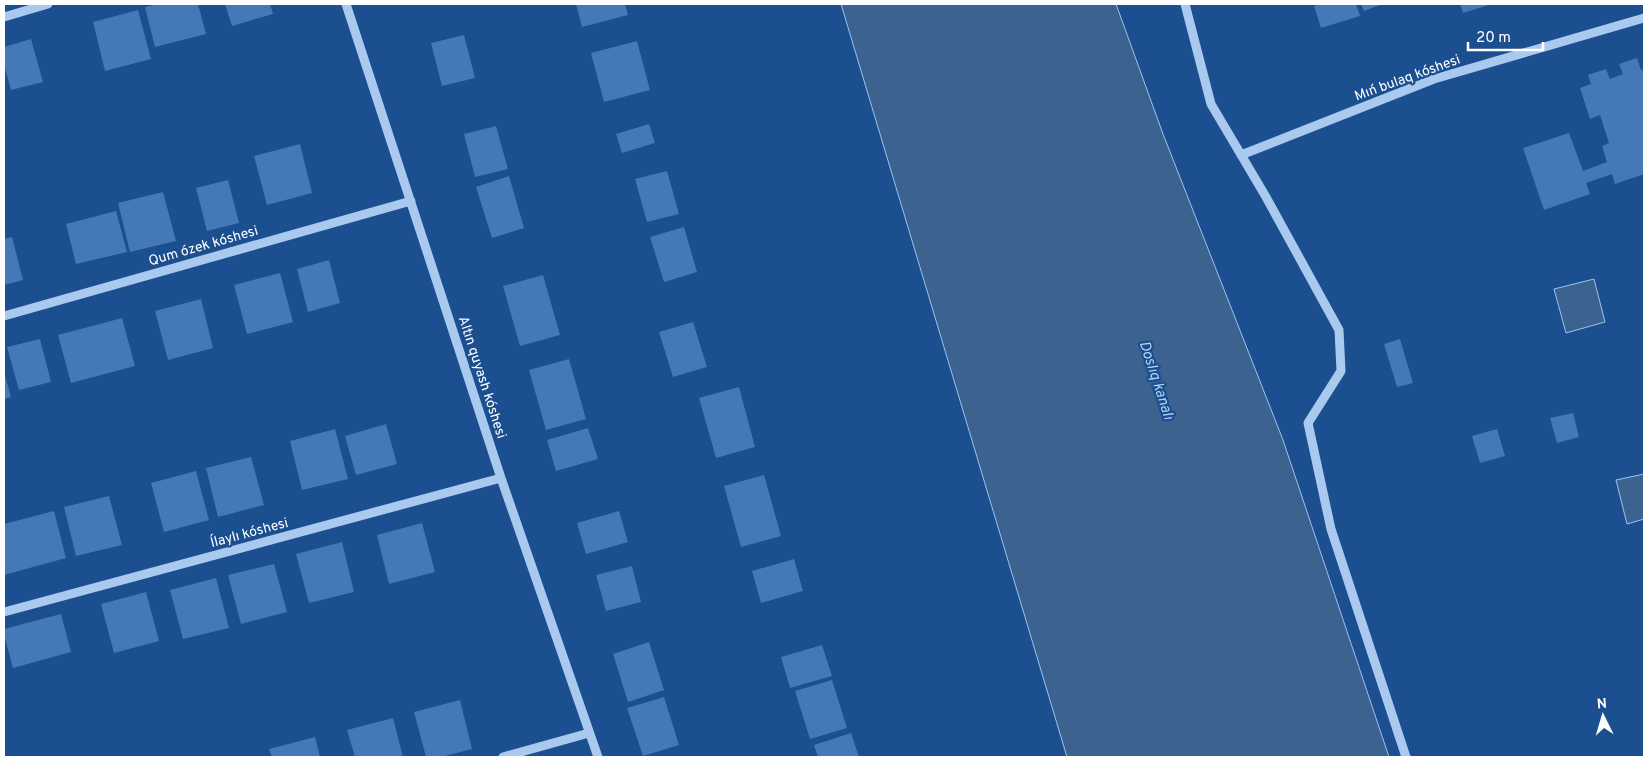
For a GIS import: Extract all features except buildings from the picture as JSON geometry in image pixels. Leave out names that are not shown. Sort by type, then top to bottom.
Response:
[{"type":"street","points":[[4,17],[48,4]]},
{"type":"street","name":"Altın quyash kóshesi","points":[[346,4],[501,478],[598,757]]},
{"type":"street","points":[[1185,4],[1211,104],[1338,330],[1341,371],[1308,423],[1331,529],[1406,757]]},
{"type":"street","name":"Mıń bulaq kóshesi","points":[[1241,155],[1434,80],[1644,18]]},
{"type":"street","name":"Qum ózek kóshesi","points":[[4,316],[410,201]]},
{"type":"street","name":"Ílaylı kóshesi","points":[[4,612],[501,478]]},
{"type":"street","points":[[503,757],[589,733]]},
{"type":"water","name":"Doslıq kanalı","points":[[841,4],[1116,4],[1163,134],[1283,440],[1389,757],[1067,757]]},
{"type":"water","points":[[1594,279],[1605,322],[1566,333],[1554,289]]},
{"type":"water","points":[[1644,474],[1644,519],[1627,524],[1616,480]]}]
